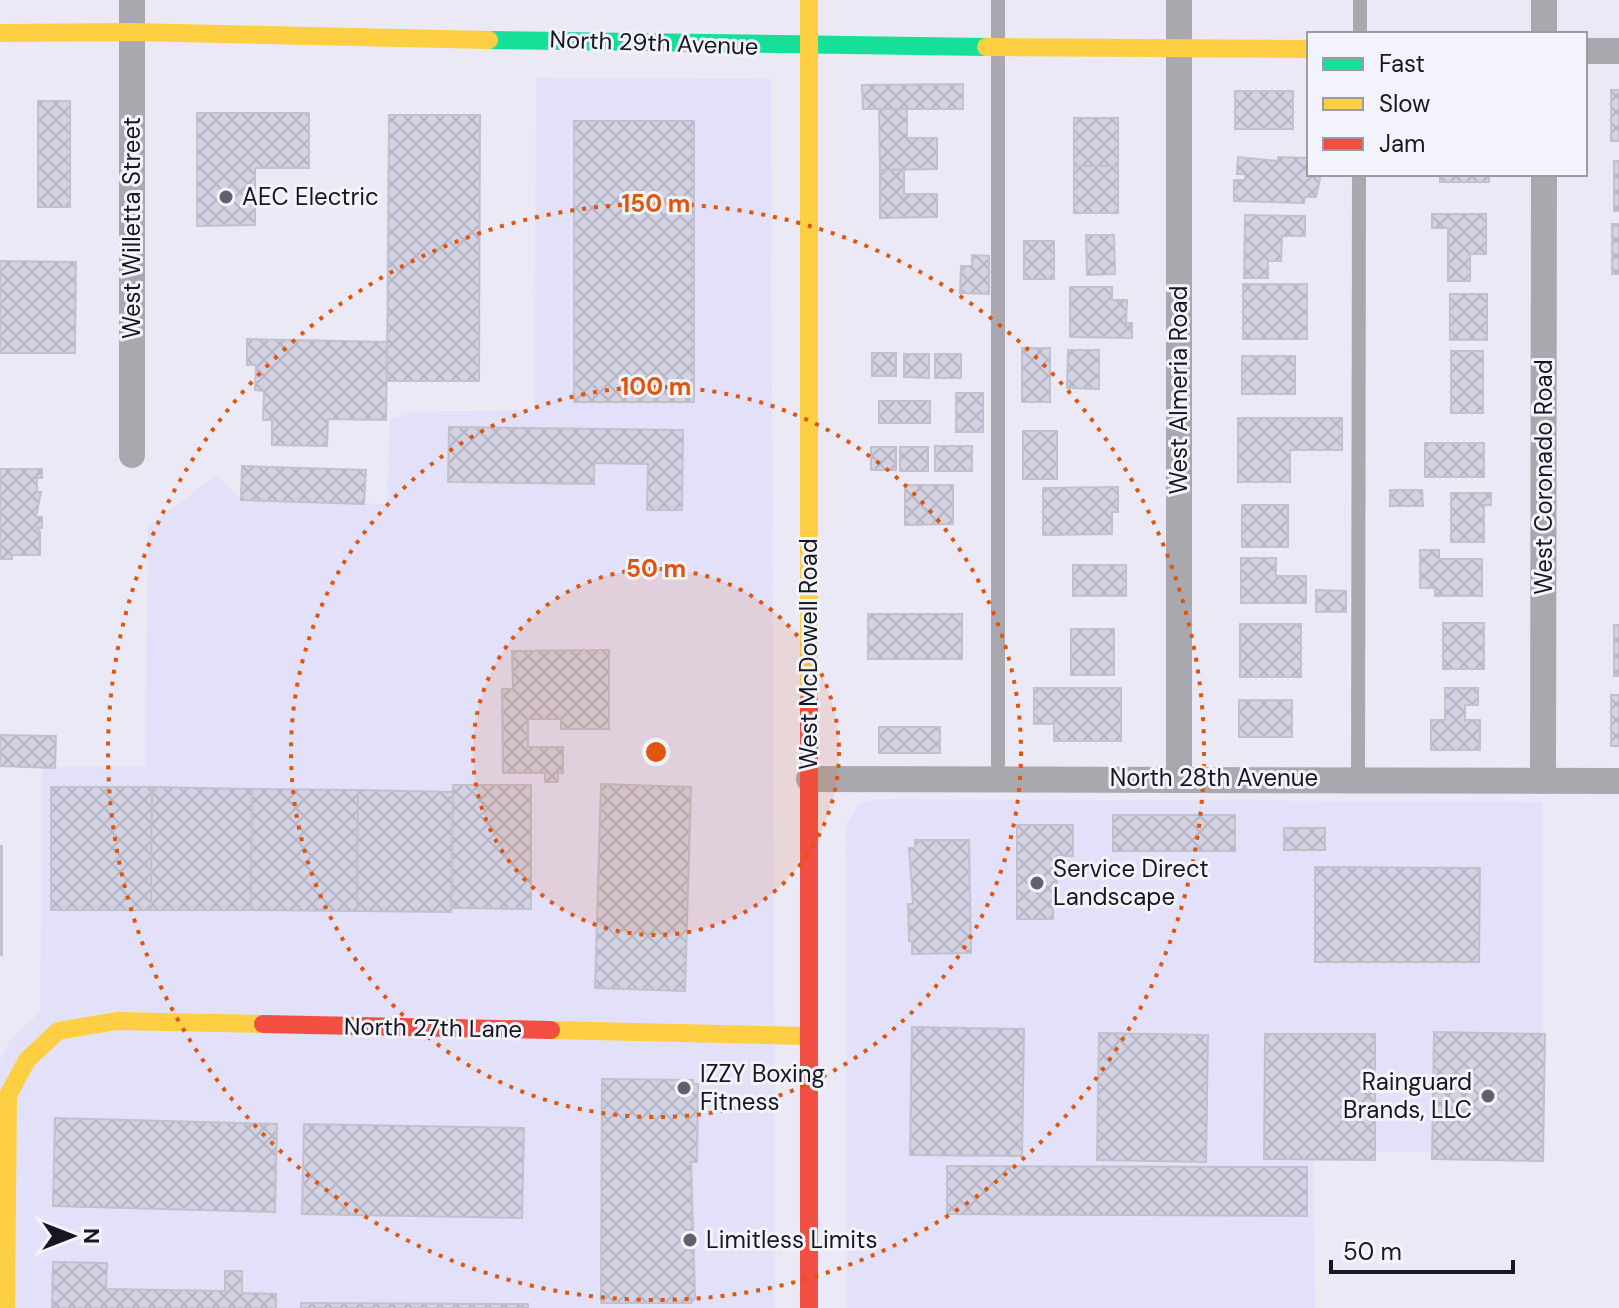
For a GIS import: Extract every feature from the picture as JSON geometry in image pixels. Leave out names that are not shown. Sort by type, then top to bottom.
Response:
[{"type":"street","name":"West Willetta Street","points":[[132,0],[132,455]]},
{"type":"street","name":"West McDowell Road","points":[[809,0],[809,1308]]},
{"type":"street","name":"West Almeria Road","points":[[1179,0],[1179,779]]},
{"type":"street","points":[[1544,0],[1544,32]]},
{"type":"street","name":"North 29th Avenue","points":[[0,33],[132,32],[809,46],[1307,49]]},
{"type":"street","points":[[1587,51],[1619,51]]},
{"type":"street","name":"West Coronado Road","points":[[1543,781],[1544,176]]},
{"type":"street","name":"North 28th Avenue","points":[[809,779],[1619,781]]},
{"type":"street","name":"North 27th Lane","points":[[6,1308],[8,1095],[27,1060],[58,1031],[117,1021],[809,1036]]},
{"type":"lane","points":[[998,0],[998,778]]},
{"type":"lane","points":[[1360,0],[1360,32]]},
{"type":"lane","points":[[1358,779],[1359,176]]},
{"type":"shaded area","points":[[536,78],[771,79],[775,1308],[0,1308],[0,1061],[10,1040],[40,1012],[42,767],[145,767],[148,527],[216,475],[241,500],[387,504],[390,420],[413,412],[535,410]]},
{"type":"shaded area","points":[[877,799],[1543,802],[1542,1152],[1313,1152],[1315,1308],[847,1308],[846,825],[858,805]]},
{"type":"building","points":[[963,84],[963,109],[863,109],[862,85]]},
{"type":"building","points":[[1611,90],[1619,90],[1619,141],[1611,141]]},
{"type":"building","points":[[1235,91],[1293,91],[1293,129],[1235,129]]},
{"type":"building","points":[[38,101],[70,101],[70,207],[38,207]]},
{"type":"building","points":[[879,109],[907,109],[907,138],[937,138],[937,169],[880,170]]},
{"type":"building","name":"AEC Electric","points":[[197,113],[309,113],[309,168],[255,168],[255,225],[197,226]]},
{"type":"building","points":[[389,115],[480,115],[479,381],[387,381]]},
{"type":"building","points":[[1074,118],[1118,118],[1118,166],[1074,166]]},
{"type":"building","points":[[574,121],[694,121],[694,402],[574,402]]},
{"type":"building","points":[[1238,157],[1278,161],[1278,157],[1307,158],[1307,176],[1321,176],[1316,197],[1305,197],[1304,203],[1234,201],[1234,180],[1245,180],[1245,174],[1237,174]]},
{"type":"building","points":[[1614,161],[1619,161],[1619,211],[1614,211]]},
{"type":"building","points":[[1074,166],[1118,166],[1118,213],[1074,213]]},
{"type":"building","points":[[880,170],[904,170],[904,194],[937,194],[937,217],[880,218]]},
{"type":"building","points":[[1440,176],[1489,176],[1489,182],[1440,182]]},
{"type":"building","points":[[1432,214],[1486,214],[1486,254],[1470,254],[1470,281],[1448,281],[1448,228],[1432,228]]},
{"type":"building","points":[[1245,215],[1305,216],[1305,236],[1282,236],[1281,261],[1268,261],[1268,278],[1244,278]]},
{"type":"building","points":[[1612,224],[1619,224],[1619,274],[1612,274]]},
{"type":"building","points":[[1086,235],[1114,235],[1115,274],[1087,275]]},
{"type":"building","points":[[1024,241],[1054,241],[1054,279],[1024,279]]},
{"type":"building","points":[[972,255],[989,256],[989,294],[960,293],[961,266],[972,266]]},
{"type":"building","points":[[0,261],[76,262],[75,353],[0,353]]},
{"type":"building","points":[[1243,284],[1307,284],[1307,339],[1243,339]]},
{"type":"building","points":[[1070,287],[1112,287],[1112,300],[1127,300],[1126,323],[1132,323],[1132,338],[1070,337]]},
{"type":"building","points":[[1450,294],[1487,294],[1487,340],[1450,340]]},
{"type":"building","points":[[247,339],[387,342],[386,420],[328,419],[327,446],[272,445],[272,420],[263,420],[264,391],[255,390],[256,365],[247,365]]},
{"type":"building","points":[[1022,348],[1050,348],[1050,402],[1022,402]]},
{"type":"building","points":[[1068,350],[1099,350],[1099,389],[1067,388]]},
{"type":"building","points":[[1451,351],[1483,351],[1483,413],[1451,413]]},
{"type":"building","points":[[872,353],[896,353],[896,376],[872,376]]},
{"type":"building","points":[[904,354],[929,354],[929,378],[904,377]]},
{"type":"building","points":[[935,354],[961,354],[961,378],[935,378]]},
{"type":"building","points":[[1242,356],[1295,356],[1295,394],[1242,394]]},
{"type":"building","points":[[956,393],[983,393],[983,432],[956,432]]},
{"type":"building","points":[[879,401],[930,401],[930,423],[879,423]]},
{"type":"building","points":[[1238,418],[1342,418],[1342,450],[1290,450],[1290,482],[1238,482]]},
{"type":"building","points":[[449,427],[683,430],[682,510],[647,510],[648,464],[594,463],[594,484],[448,482]]},
{"type":"building","points":[[1023,431],[1057,431],[1057,479],[1023,479]]},
{"type":"building","points":[[1425,443],[1484,443],[1484,477],[1425,477]]},
{"type":"building","points":[[935,446],[972,446],[972,471],[935,471]]},
{"type":"building","points":[[871,447],[896,447],[896,470],[871,470]]},
{"type":"building","points":[[900,447],[928,447],[928,471],[900,471]]},
{"type":"building","points":[[242,466],[366,470],[364,504],[241,500]]},
{"type":"building","points":[[0,469],[42,469],[42,478],[37,478],[37,492],[41,492],[36,517],[42,517],[42,528],[37,528],[40,532],[40,555],[12,555],[12,559],[0,559]]},
{"type":"building","points":[[905,485],[953,485],[953,524],[905,525]]},
{"type":"building","points":[[1118,487],[1118,512],[1112,512],[1112,534],[1043,535],[1043,488]]},
{"type":"building","points":[[1390,490],[1422,490],[1423,506],[1390,506]]},
{"type":"building","points":[[1451,493],[1491,493],[1491,505],[1484,505],[1484,542],[1451,542]]},
{"type":"building","points":[[1242,505],[1288,505],[1288,547],[1242,547]]},
{"type":"building","points":[[1420,550],[1439,550],[1439,559],[1482,559],[1482,596],[1435,596],[1435,588],[1420,588]]},
{"type":"building","points":[[1241,558],[1276,558],[1276,576],[1306,576],[1306,603],[1241,603]]},
{"type":"building","points":[[1073,565],[1126,565],[1126,596],[1073,596]]},
{"type":"building","points":[[1316,590],[1346,591],[1346,612],[1316,612]]},
{"type":"building","points":[[868,614],[962,614],[962,659],[868,659]]},
{"type":"building","points":[[1443,623],[1484,623],[1484,669],[1443,669]]},
{"type":"building","points":[[1240,624],[1301,624],[1301,677],[1240,677]]},
{"type":"building","points":[[1614,625],[1619,625],[1619,676],[1614,676]]},
{"type":"building","points":[[1071,629],[1114,629],[1114,675],[1071,675]]},
{"type":"building","points":[[609,650],[609,729],[561,729],[561,719],[528,719],[528,747],[563,747],[563,773],[558,773],[558,782],[545,782],[545,773],[503,773],[502,689],[513,689],[512,651]]},
{"type":"building","points":[[1034,688],[1121,688],[1121,741],[1054,741],[1054,724],[1034,724]]},
{"type":"building","points":[[1445,688],[1478,688],[1478,705],[1465,705],[1465,720],[1480,720],[1480,750],[1431,750],[1431,720],[1445,720]]},
{"type":"building","points":[[1611,695],[1619,695],[1619,746],[1611,746]]},
{"type":"building","points":[[1239,700],[1292,700],[1292,737],[1239,737]]},
{"type":"building","points":[[879,727],[940,727],[940,753],[879,753]]},
{"type":"building","points":[[0,735],[56,736],[55,768],[0,766]]},
{"type":"building","points":[[601,784],[691,787],[685,991],[595,988]]},
{"type":"building","points":[[453,785],[531,785],[531,909],[451,908]]},
{"type":"building","points":[[51,787],[152,787],[151,910],[51,910]]},
{"type":"building","points":[[152,787],[252,789],[251,910],[151,910]]},
{"type":"building","points":[[252,789],[358,790],[357,911],[251,910]]},
{"type":"building","points":[[358,790],[453,792],[451,912],[357,911]]},
{"type":"building","points":[[1113,815],[1235,815],[1235,851],[1113,851]]},
{"type":"building","name":"Service Direct Landscape","points":[[1017,825],[1073,825],[1073,856],[1055,856],[1058,903],[1053,903],[1053,919],[1017,919]]},
{"type":"building","points":[[1284,828],[1325,828],[1325,850],[1284,850]]},
{"type":"building","points":[[915,840],[969,840],[971,953],[912,954],[912,941],[909,941],[908,904],[913,904],[909,848],[915,848]]},
{"type":"building","points":[[2,846],[2,955],[0,955]]},
{"type":"building","points":[[1315,867],[1480,868],[1479,962],[1315,962]]},
{"type":"building","points":[[912,1027],[1024,1029],[1022,1156],[910,1155]]},
{"type":"building","name":"Rainguard Brands, LLC","points":[[1434,1032],[1545,1034],[1543,1161],[1432,1159]]},
{"type":"building","points":[[1099,1033],[1208,1035],[1206,1162],[1097,1160]]},
{"type":"building","points":[[1265,1034],[1375,1034],[1375,1160],[1264,1159]]},
{"type":"building","points":[[602,1079],[693,1080],[693,1084],[698,1084],[697,1162],[691,1162],[695,1298],[691,1303],[601,1303]]},
{"type":"building","points":[[55,1118],[277,1124],[275,1212],[53,1206]]},
{"type":"building","points":[[304,1124],[524,1128],[522,1218],[302,1214]]},
{"type":"building","points":[[947,1166],[1307,1167],[1307,1216],[947,1214]]},
{"type":"building","points":[[53,1262],[107,1263],[106,1289],[225,1291],[225,1271],[242,1271],[242,1293],[276,1294],[276,1308],[52,1308]]},
{"type":"building","points":[[301,1303],[528,1304],[528,1308],[301,1308]]},
{"type":"traffic: fast","points":[[489,40],[986,47]]},
{"type":"traffic: slow","points":[[809,0],[809,700]]},
{"type":"traffic: slow","points":[[0,33],[132,32],[489,40]]},
{"type":"traffic: slow","points":[[986,47],[1307,49]]},
{"type":"traffic: slow","points":[[6,1308],[8,1095],[27,1060],[58,1031],[117,1021],[263,1024]]},
{"type":"traffic: slow","points":[[551,1030],[809,1036]]},
{"type":"traffic: jam","points":[[809,700],[809,1308]]},
{"type":"traffic: jam","points":[[263,1024],[551,1030]]},
{"type":"place","name":"AEC Electric","points":[[226,197]]},
{"type":"place","name":"Service Direct Landscape","points":[[1037,883]]},
{"type":"place","name":"IZZY Boxing Fitness","points":[[684,1088]]},
{"type":"place","name":"Rainguard Brands, LLC","points":[[1488,1096]]},
{"type":"place","name":"Limitless Limits","points":[[690,1240]]}]
